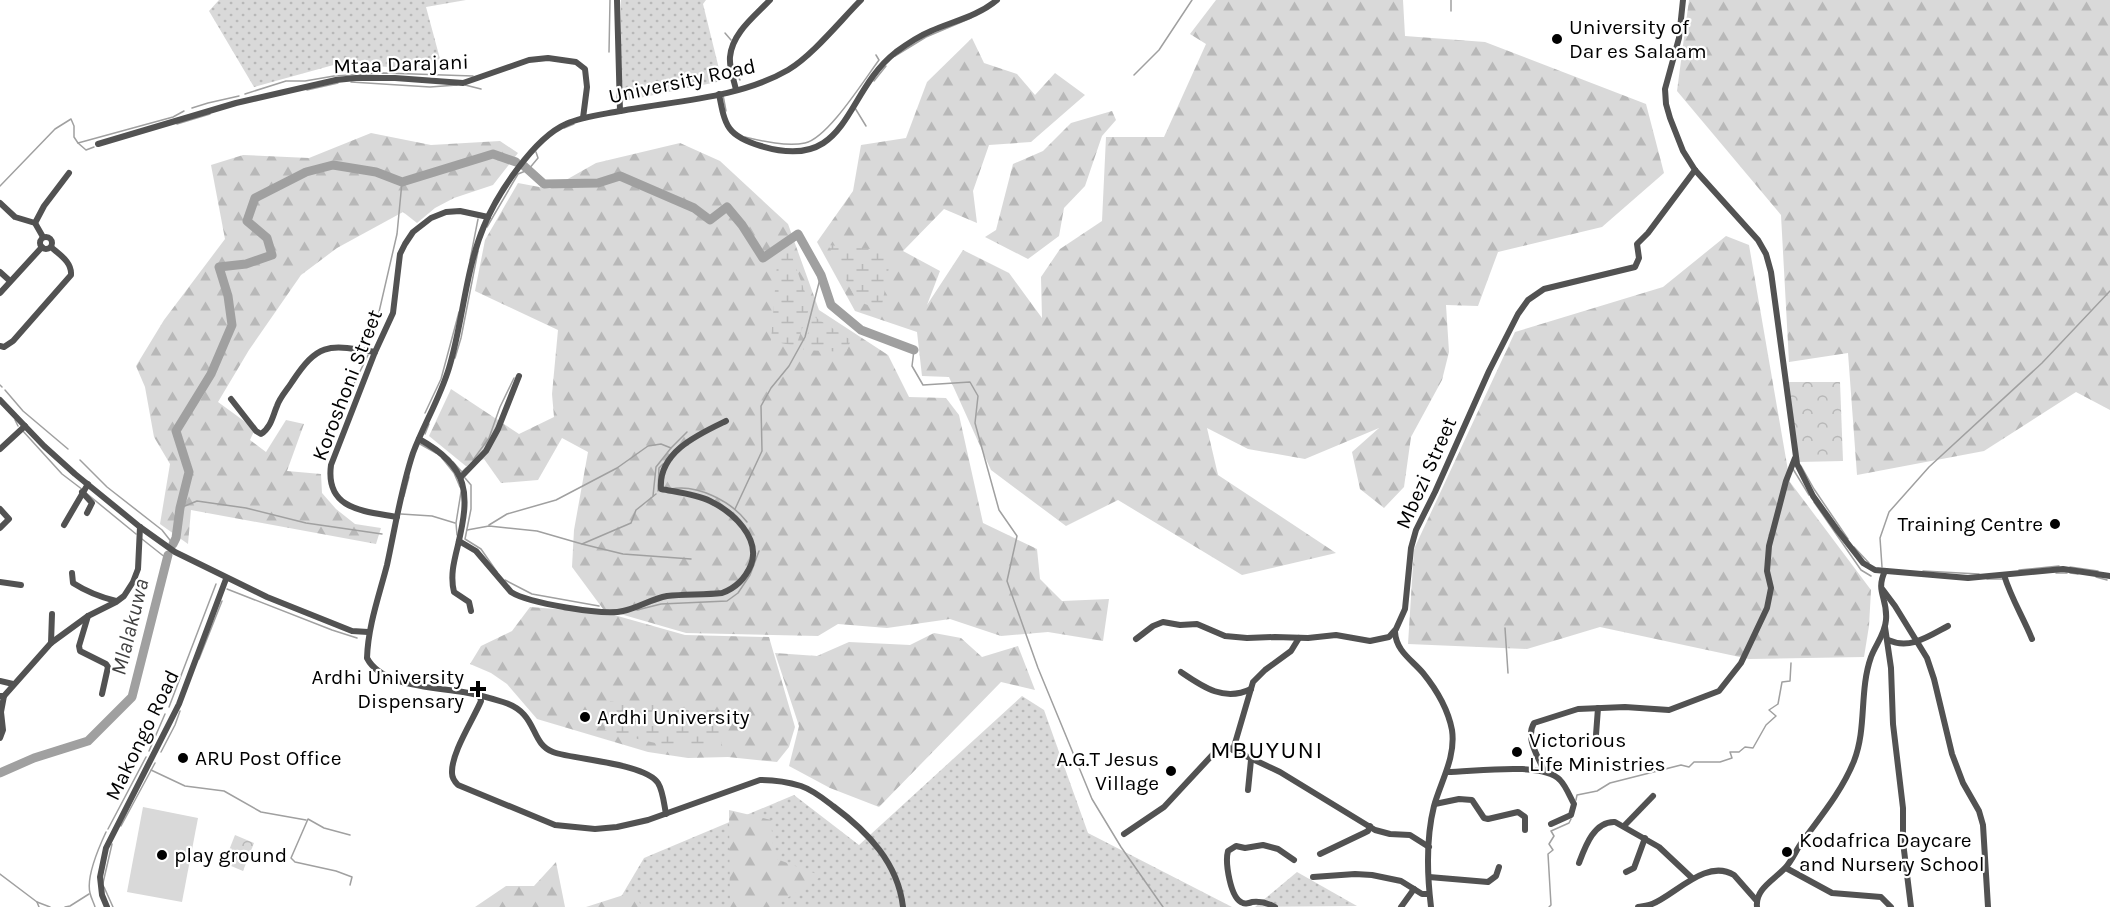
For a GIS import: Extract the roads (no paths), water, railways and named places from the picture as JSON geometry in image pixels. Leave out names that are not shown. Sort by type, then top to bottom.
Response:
[{"type":"street","points":[[617,0],[620,111]]},
{"type":"street","points":[[736,90],[730,57],[735,39],[741,29],[770,0]]},
{"type":"street","name":"University Road","points":[[480,697],[395,680],[382,675],[367,658],[368,632],[409,468],[447,373],[460,326],[474,255],[488,217],[528,154],[550,132],[584,118],[719,94],[771,79],[798,63],[861,0]]},
{"type":"street","points":[[719,94],[726,125],[740,138],[783,152],[806,151],[818,147],[840,127],[866,87],[894,54],[920,37],[971,16],[997,0]]},
{"type":"street","points":[[1683,0],[1679,38],[1665,89],[1670,118],[1695,170],[1758,240],[1770,264],[1795,458],[1813,496],[1838,531],[1863,563],[1875,570],[1968,578],[2063,569],[2110,576]]},
{"type":"street","name":"Mtaa Darajani","points":[[98,144],[236,103],[316,84],[356,78],[463,82],[529,60],[548,58],[576,62],[585,69],[587,87],[584,118]]},
{"type":"street","name":"Mbezi Street","points":[[1395,633],[1404,609],[1411,548],[1416,530],[1489,371],[1518,314],[1528,300],[1544,289],[1635,267],[1639,258],[1637,244],[1653,227],[1695,170]]},
{"type":"street","points":[[35,223],[44,206],[69,173]]},
{"type":"street","points":[[0,203],[15,217],[35,223],[43,237]]},
{"type":"street","name":"Koroshoni Street","points":[[397,517],[359,510],[336,497],[331,484],[330,472],[334,454],[393,313],[400,254],[413,232],[430,218],[447,212],[460,211],[488,217]]},
{"type":"street","points":[[43,237],[51,238],[51,247]]},
{"type":"street","points":[[42,247],[40,242],[43,237]]},
{"type":"street","points":[[42,247],[46,249],[51,247]]},
{"type":"street","points":[[0,293],[42,247]]},
{"type":"street","points":[[0,346],[4,347],[13,341],[71,275],[72,271],[67,261],[51,247]]},
{"type":"street","points":[[0,272],[10,281]]},
{"type":"street","points":[[231,399],[256,431],[261,434],[266,430],[278,403],[304,363],[315,354],[338,347],[375,352]]},
{"type":"street","points":[[461,477],[486,451],[498,429],[519,376]]},
{"type":"street","points":[[0,400],[56,457],[140,527],[175,552],[226,579],[333,624],[359,633],[368,632]]},
{"type":"street","points":[[459,541],[476,551],[511,592],[540,601],[615,612],[666,596],[722,593],[730,590],[743,580],[751,566],[754,550],[751,538],[728,513],[708,500],[661,489],[660,485],[663,471],[680,447],[692,437],[726,421]]},
{"type":"street","points":[[0,449],[25,426]]},
{"type":"street","points":[[419,439],[440,452],[461,477],[466,492],[454,562],[453,588],[457,595],[469,602],[471,611]]},
{"type":"street","points":[[1544,771],[1530,736],[1530,729],[1534,723],[1578,709],[1625,707],[1669,710],[1719,692],[1724,686],[1741,663],[1767,608],[1771,588],[1767,571],[1769,546],[1786,481],[1795,458]]},
{"type":"street","points":[[64,525],[88,484]]},
{"type":"street","points":[[82,492],[92,503],[87,513]]},
{"type":"street","points":[[0,509],[9,519],[0,528]]},
{"type":"street","points":[[0,738],[3,730],[2,696],[51,643],[87,615],[117,602],[124,596],[136,575],[140,527]]},
{"type":"street","points":[[1886,571],[1881,587],[1885,603],[1893,724],[1903,808],[1902,843],[1911,907]]},
{"type":"street","points":[[72,573],[73,583],[82,589],[117,602]]},
{"type":"street","points":[[2004,575],[2016,607],[2032,639]]},
{"type":"street","name":"Makongo Road","points":[[107,907],[102,895],[100,877],[106,849],[179,704],[226,579]]},
{"type":"street","points":[[0,582],[21,585]]},
{"type":"street","points":[[1881,587],[1918,642],[1935,679],[1938,700],[1958,771],[1979,811],[1983,825],[1988,907]]},
{"type":"street","points":[[51,643],[52,614]]},
{"type":"street","points":[[87,615],[79,646],[80,651],[106,664],[108,668],[102,694]]},
{"type":"street","points":[[1136,639],[1153,626],[1163,622],[1180,625],[1197,624],[1233,637],[1299,638],[1336,634],[1370,641],[1389,637],[1395,633],[1400,649],[1422,671],[1435,689],[1443,704],[1452,733],[1447,772],[1435,804],[1429,833],[1431,907]]},
{"type":"street","points":[[1888,640],[1902,644],[1918,642],[1948,626]]},
{"type":"street","points":[[1756,905],[1761,891],[1786,868],[1830,804],[1854,760],[1860,738],[1865,681],[1872,656],[1885,627]]},
{"type":"street","points":[[1233,750],[1253,682],[1295,648],[1299,638]]},
{"type":"street","points":[[1181,672],[1202,686],[1221,694],[1239,695],[1251,689]]},
{"type":"street","points":[[0,681],[13,684]]},
{"type":"street","points":[[666,814],[658,783],[651,776],[611,764],[551,751],[540,741],[529,719],[522,711],[505,703],[480,697],[481,701],[452,769],[453,780],[458,785],[538,819],[564,827],[595,829],[617,827],[666,814],[760,780],[776,780],[803,787],[860,827],[884,853],[902,894],[903,907]]},
{"type":"street","points":[[1596,735],[1598,708]]},
{"type":"street","points":[[1124,834],[1164,807],[1216,751],[1229,748],[1280,772],[1375,830],[1390,834],[1410,835],[1429,847]]},
{"type":"street","points":[[1248,790],[1251,760]]},
{"type":"street","points":[[1447,772],[1517,769],[1544,771],[1560,779],[1574,804],[1571,815],[1551,824]]},
{"type":"street","points":[[1624,826],[1653,796]]},
{"type":"street","points":[[1435,804],[1459,799],[1472,800],[1484,818],[1488,819],[1518,812],[1525,817],[1525,830]]},
{"type":"street","points":[[1579,863],[1588,842],[1600,827],[1611,822],[1624,826],[1645,838],[1670,856],[1692,878]]},
{"type":"street","points":[[1320,854],[1368,831],[1370,825]]},
{"type":"street","points":[[1626,872],[1635,868],[1645,838]]},
{"type":"street","points":[[1275,907],[1262,902],[1241,905],[1228,873],[1226,854],[1230,848],[1236,846],[1245,848],[1263,845],[1278,849],[1294,860]]},
{"type":"street","points":[[1429,877],[1488,882],[1496,876],[1498,867]]},
{"type":"street","points":[[1786,868],[1832,892],[1881,897],[1891,907]]},
{"type":"street","points":[[1641,907],[1658,901],[1692,878],[1717,872],[1730,872],[1756,905]]},
{"type":"street","points":[[1313,877],[1364,874],[1401,881],[1422,894],[1429,894]]},
{"type":"street","points":[[1401,907],[1414,889]]},
{"type":"waterway","points":[[609,52],[610,0]]},
{"type":"waterway","points":[[1134,75],[1159,50],[1192,0]]},
{"type":"waterway","points":[[1451,0],[1451,11]]},
{"type":"waterway","points":[[895,56],[926,37],[971,18]]},
{"type":"waterway","points":[[725,33],[731,40]]},
{"type":"waterway","points":[[745,137],[790,144],[805,143],[814,139],[835,120],[855,94],[879,60],[876,55]]},
{"type":"waterway","points":[[874,81],[886,66]]},
{"type":"waterway","points":[[733,68],[740,80]]},
{"type":"waterway","points":[[245,94],[286,81],[305,81],[334,76],[384,73],[473,76]]},
{"type":"waterway","points":[[351,82],[430,87],[457,85]]},
{"type":"waterway","points":[[307,90],[338,83]]},
{"type":"waterway","points":[[465,85],[481,89]]},
{"type":"waterway","points":[[723,95],[726,111]]},
{"type":"waterway","points":[[192,108],[239,96]]},
{"type":"waterway","points":[[855,108],[866,126]]},
{"type":"waterway","points":[[0,186],[55,129],[71,119],[74,126],[74,137],[78,143],[173,117],[184,111]]},
{"type":"waterway","points":[[177,124],[210,114]]},
{"type":"waterway","points":[[564,128],[574,124]]},
{"type":"waterway","points":[[78,143],[86,150],[94,147]]},
{"type":"waterway","points":[[487,227],[518,174],[528,170],[538,158],[536,152]]},
{"type":"waterway","points":[[173,544],[189,472],[176,431],[211,374],[232,325],[228,296],[219,267],[246,264],[272,255],[267,238],[247,221],[255,198],[306,172],[333,165],[376,172],[402,182],[493,154],[516,162]]},
{"type":"waterway","name":"Mlalakuwa","points":[[524,166],[544,184],[598,183],[620,176],[694,208],[710,220],[727,207],[742,225],[763,258],[798,234],[821,275],[831,305],[861,330],[914,350]]},
{"type":"waterway","points":[[373,338],[397,234],[402,182]]},
{"type":"waterway","points":[[470,260],[478,219]]},
{"type":"waterway","points":[[455,358],[478,251]]},
{"type":"waterway","points":[[735,509],[762,451],[761,406],[771,388],[789,366],[805,337],[821,275]]},
{"type":"waterway","points":[[1882,567],[1880,538],[1889,512],[1929,467],[2042,363],[2110,291]]},
{"type":"waterway","points":[[425,413],[441,379],[459,312]]},
{"type":"waterway","points":[[914,350],[912,366],[923,385],[970,382],[978,396],[975,423],[999,510],[1017,536],[1007,581],[1038,668],[1092,799],[1121,847],[1163,907]]},
{"type":"waterway","points":[[350,392],[368,355]]},
{"type":"waterway","points":[[473,460],[489,438],[514,378]]},
{"type":"waterway","points":[[5,390],[23,411],[68,449]]},
{"type":"waterway","points":[[15,420],[18,426]]},
{"type":"waterway","points":[[425,434],[429,424]]},
{"type":"waterway","points":[[22,430],[62,474],[83,490]]},
{"type":"waterway","points":[[653,496],[656,467],[687,432]]},
{"type":"waterway","points":[[420,444],[436,453]]},
{"type":"waterway","points":[[489,525],[507,514],[556,500],[617,468],[648,446],[661,444],[671,448]]},
{"type":"waterway","points":[[442,458],[454,473],[460,487]]},
{"type":"waterway","points":[[80,460],[107,487],[162,530],[173,544]]},
{"type":"waterway","points":[[453,462],[462,472],[466,468]]},
{"type":"waterway","points":[[658,491],[659,468],[663,464]]},
{"type":"waterway","points":[[1801,466],[1848,539]]},
{"type":"waterway","points":[[1793,469],[1809,495]]},
{"type":"waterway","points":[[404,496],[409,477]]},
{"type":"waterway","points":[[465,478],[471,485],[471,509],[465,539],[481,549],[497,572]]},
{"type":"waterway","points":[[671,489],[692,489],[713,496],[732,507],[747,522]]},
{"type":"waterway","points":[[457,535],[456,523],[461,492]]},
{"type":"waterway","points":[[86,493],[136,534]]},
{"type":"waterway","points":[[582,544],[631,523],[636,510],[656,494]]},
{"type":"waterway","points":[[180,508],[197,501],[246,508],[306,523],[382,534]]},
{"type":"waterway","points":[[1814,502],[1861,570],[1871,576]]},
{"type":"waterway","points":[[401,514],[432,516],[455,523]]},
{"type":"waterway","points":[[467,530],[489,526],[537,531],[623,554],[691,559]]},
{"type":"waterway","points":[[142,539],[166,558]]},
{"type":"waterway","points":[[1854,547],[1869,563]]},
{"type":"waterway","points":[[637,610],[661,604],[727,601],[738,593],[750,575],[759,551]]},
{"type":"waterway","name":"Mlalakuwa","points":[[0,773],[34,758],[88,741],[132,697],[168,555]]},
{"type":"waterway","points":[[2019,570],[2059,566]]},
{"type":"waterway","points":[[2070,567],[2098,571]]},
{"type":"waterway","points":[[1923,571],[1979,574]]},
{"type":"waterway","points":[[2056,573],[2067,573]]},
{"type":"waterway","points":[[2070,573],[2078,574]]},
{"type":"waterway","points":[[2096,577],[2107,580]]},
{"type":"waterway","points":[[1987,579],[2003,579]]},
{"type":"waterway","points":[[505,580],[532,594],[599,606]]},
{"type":"waterway","points":[[169,707],[216,584]]},
{"type":"waterway","points":[[227,589],[357,638]]},
{"type":"waterway","points":[[199,659],[222,601]]},
{"type":"waterway","points":[[1505,628],[1508,673]]},
{"type":"waterway","points":[[1576,800],[1577,795],[1597,791],[1610,783],[1681,765],[1689,767],[1694,762],[1720,762],[1732,758],[1730,752],[1739,752],[1745,747],[1753,748],[1766,725],[1776,716],[1769,710],[1778,704],[1782,682],[1790,681],[1791,663]]},
{"type":"waterway","points":[[161,752],[180,711]]},
{"type":"waterway","points":[[149,751],[165,714]]},
{"type":"waterway","points":[[108,829],[146,757]]},
{"type":"waterway","points":[[121,826],[155,763]]},
{"type":"waterway","points":[[151,770],[185,786],[224,791],[261,812],[306,820]]},
{"type":"waterway","points":[[350,835],[324,828],[308,819],[291,858],[295,862],[352,877],[350,885]]},
{"type":"waterway","points":[[1549,907],[1551,905],[1548,854],[1553,850],[1549,844],[1554,836],[1551,831],[1569,823],[1571,819]]},
{"type":"waterway","points":[[95,907],[90,893],[90,879],[106,832]]},
{"type":"waterway","points":[[103,883],[112,844]]},
{"type":"waterway","points":[[0,874],[37,902],[39,907]]},
{"type":"waterway","points":[[104,887],[113,907]]},
{"type":"waterway","points":[[65,907],[89,894]]},
{"type":"waterway","points":[[37,902],[50,907]]},
{"type":"place","name":"University of Dar es Salaam","points":[[1557,39]]},
{"type":"place","name":"Training Centre","points":[[2055,524]]},
{"type":"place","name":"Ardhi University Dispensary","points":[[478,689]]},
{"type":"place","name":"Ardhi University","points":[[585,717]]},
{"type":"place","name":"Victorious Life Ministries","points":[[1517,752]]},
{"type":"place","name":"ARU Post Office","points":[[183,758]]},
{"type":"place","name":"A.G.T Jesus Village","points":[[1171,771]]},
{"type":"place","name":"Kodafrica Daycare and Nursery School","points":[[1787,852]]},
{"type":"place","name":"play ground","points":[[162,855]]},
{"type":"district","name":"MBUYUNI","points":[[1267,750]]}]
